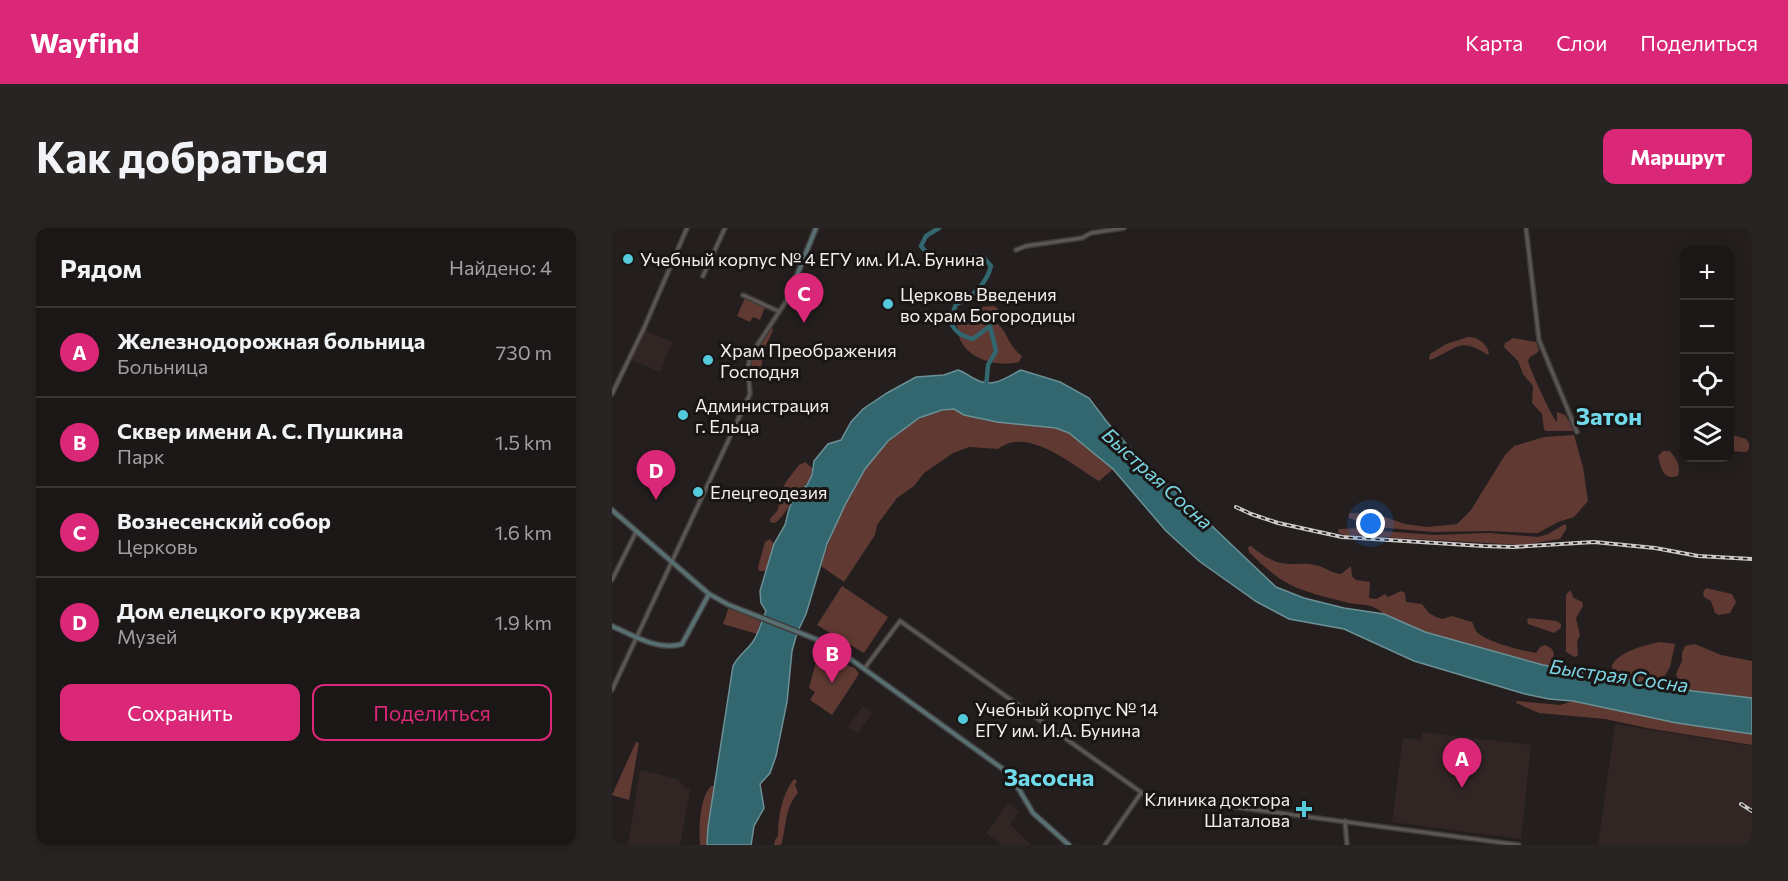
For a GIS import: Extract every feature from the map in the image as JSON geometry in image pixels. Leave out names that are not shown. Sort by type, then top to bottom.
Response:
[{"type":"main road","points":[[787,300],[816,228]]},
{"type":"main road","points":[[612,510],[709,594],[730,605],[816,638],[843,653],[1008,772],[1033,813],[1069,845]]},
{"type":"main road","points":[[612,626],[671,648],[682,644],[709,594]]},
{"type":"street","points":[[612,394],[614,384],[649,317],[687,228]]},
{"type":"street","points":[[703,276],[725,228]]},
{"type":"street","points":[[1016,250],[1026,246],[1082,238],[1091,233],[1124,228]]},
{"type":"street","points":[[1526,228],[1539,340],[1577,432]]},
{"type":"street","points":[[743,295],[778,311]]},
{"type":"street","points":[[612,690],[750,394],[748,369],[750,356],[787,300]]},
{"type":"street","points":[[612,580],[636,532]]},
{"type":"street","points":[[864,669],[900,621],[1145,795],[1520,845]]},
{"type":"street","points":[[1105,845],[1142,793]]},
{"type":"street","points":[[1345,820],[1347,845]]},
{"type":"shaded area","points":[[745,298],[765,307],[760,320],[753,317],[750,322],[737,316]]},
{"type":"shaded area","points":[[994,306],[998,309],[980,317],[1002,328],[1011,344],[1022,356],[1019,362],[1004,364],[988,361],[973,354],[960,340],[954,318],[955,311],[959,311],[962,320],[966,321],[977,309]]},
{"type":"shaded area","points":[[772,328],[762,355],[759,378],[756,379],[751,365],[752,359]]},
{"type":"shaded area","points":[[645,330],[672,342],[660,372],[632,360]]},
{"type":"shaded area","points":[[1468,337],[1482,342],[1489,354],[1463,345],[1429,360],[1430,354],[1446,344]]},
{"type":"shaded area","points":[[1513,338],[1536,342],[1539,350],[1528,361],[1533,373],[1554,419],[1557,422],[1557,412],[1565,415],[1574,431],[1546,431],[1544,429],[1542,414],[1532,403],[1533,386],[1523,374],[1518,361],[1504,347],[1505,343]]},
{"type":"shaded area","points":[[954,409],[977,419],[1042,426],[1063,431],[1086,445],[1113,469],[1099,481],[1050,450],[1036,445],[1022,442],[1010,443],[998,449],[969,447],[953,453],[924,473],[914,486],[897,498],[877,525],[875,535],[844,582],[821,566],[852,491],[867,467],[885,445],[905,428],[928,415]]},
{"type":"shaded area","points":[[1574,435],[1583,467],[1588,501],[1574,517],[1558,522],[1538,533],[1433,532],[1375,527],[1349,518],[1349,513],[1376,514],[1405,524],[1427,527],[1457,524],[1471,510],[1505,455],[1514,446],[1544,437]]},
{"type":"shaded area","points":[[1734,435],[1746,439],[1749,443],[1749,449],[1746,452],[1734,451]]},
{"type":"shaded area","points":[[1663,451],[1670,451],[1676,460],[1679,466],[1678,476],[1669,477],[1663,472],[1658,456]]},
{"type":"shaded area","points":[[805,462],[812,468],[810,478],[781,517],[775,523],[770,522],[778,510],[785,483],[799,465]]},
{"type":"shaded area","points":[[1565,524],[1567,528],[1560,539],[1522,545],[1344,535],[1338,531],[1339,529],[1361,528],[1434,535],[1489,533],[1538,537]]},
{"type":"shaded area","points":[[770,539],[774,544],[766,571],[759,571],[765,542]]},
{"type":"shaded area","points":[[1251,546],[1281,563],[1314,565],[1341,574],[1351,566],[1352,576],[1356,580],[1370,582],[1369,598],[1376,599],[1385,594],[1388,597],[1401,591],[1405,593],[1406,602],[1422,604],[1429,613],[1442,619],[1452,616],[1472,622],[1480,635],[1495,642],[1536,653],[1540,647],[1545,645],[1553,651],[1553,659],[1550,666],[1543,665],[1425,632],[1370,606],[1345,602],[1304,590],[1282,580],[1269,570],[1249,552],[1248,547]]},
{"type":"shaded area","points":[[842,586],[888,617],[864,653],[817,625]]},
{"type":"shaded area","points":[[1706,588],[1732,594],[1736,602],[1730,613],[1719,615],[1715,613],[1711,601],[1704,597],[1703,592]]},
{"type":"shaded area","points":[[1570,590],[1574,598],[1582,602],[1583,606],[1576,618],[1580,635],[1577,641],[1578,655],[1575,657],[1566,652],[1566,595]]},
{"type":"shaded area","points":[[729,607],[761,620],[757,634],[723,624]]},
{"type":"shaded area","points":[[1529,618],[1557,621],[1561,624],[1561,628],[1554,633],[1528,624]]},
{"type":"shaded area","points":[[1660,642],[1675,644],[1670,667],[1659,685],[1617,678],[1612,673],[1612,665],[1627,652]]},
{"type":"shaded area","points":[[1695,644],[1721,655],[1752,661],[1752,698],[1681,689],[1676,674],[1682,661],[1682,653],[1685,646]]},
{"type":"shaded area","points":[[818,655],[855,668],[859,674],[832,715],[810,700],[815,692],[809,688]]},
{"type":"shaded area","points":[[1517,701],[1560,705],[1573,701],[1677,723],[1752,734],[1752,745],[1605,719],[1539,713],[1516,703]]},
{"type":"shaded area","points":[[863,706],[872,713],[858,733],[848,727]]},
{"type":"shaded area","points":[[1615,724],[1752,746],[1752,845],[1598,845]]},
{"type":"shaded area","points":[[1422,732],[1531,745],[1521,839],[1392,822],[1403,738],[1421,740]]},
{"type":"shaded area","points":[[636,742],[639,743],[629,800],[612,795]]},
{"type":"shaded area","points":[[640,770],[678,779],[685,788],[690,790],[680,845],[628,845]]},
{"type":"shaded area","points":[[794,779],[797,781],[795,785],[798,793],[788,811],[781,845],[774,845],[778,836],[784,799]]},
{"type":"shaded area","points":[[711,786],[714,786],[707,845],[700,845],[702,806]]},
{"type":"shaded area","points":[[1008,803],[1019,812],[1010,824],[1031,845],[1002,845],[986,833]]},
{"type":"water","name":"Быстрая Сосна","points":[[958,370],[981,382],[993,383],[1021,370],[1060,382],[1089,398],[1130,448],[1276,587],[1304,598],[1344,608],[1384,614],[1425,632],[1543,665],[1693,691],[1752,698],[1752,734],[1677,723],[1573,701],[1525,694],[1414,661],[1344,629],[1289,619],[1257,602],[1199,561],[1166,531],[1113,469],[1069,433],[1056,428],[997,422],[964,415],[954,409],[942,410],[919,418],[888,441],[865,469],[845,505],[827,544],[806,614],[792,651],[787,702],[776,756],[770,773],[760,784],[764,808],[754,826],[751,845],[707,845],[733,666],[754,639],[766,611],[761,603],[760,591],[774,544],[785,525],[796,493],[807,485],[812,475],[814,461],[828,444],[841,440],[851,422],[863,409],[916,377],[944,375]]},
{"type":"waterway","points":[[939,228],[926,236],[921,246],[932,257],[951,265],[971,256],[983,257],[991,266],[978,290],[956,304],[950,321],[959,333],[973,339],[990,326],[996,351],[988,365],[986,388]]},
{"type":"railway","points":[[1236,507],[1278,523],[1342,537],[1513,547],[1594,542],[1655,548],[1698,556],[1752,559]]},
{"type":"railway","points":[[1741,804],[1752,811]]},
{"type":"place","name":"Учебный корпус № 4 ЕГУ им. И.А. Бунина","points":[[628,259]]},
{"type":"place","name":"Церковь Введения во храм Богородицы","points":[[888,304]]},
{"type":"place","name":"Вознесенский собор","points":[[804,323]]},
{"type":"place","name":"Храм Преображения Господня","points":[[708,360]]},
{"type":"place","name":"Администрация г. Ельца","points":[[683,415]]},
{"type":"place","name":"Елецгеодезия","points":[[698,492]]},
{"type":"place","name":"Дом елецкого кружева","points":[[656,500]]},
{"type":"place","name":"Сквер имени А. С. Пушкина","points":[[832,683]]},
{"type":"place","name":"Учебный корпус № 14 ЕГУ им. И.А. Бунина","points":[[963,719]]},
{"type":"place","name":"Железнодорожная больница","points":[[1462,788]]},
{"type":"place","name":"Клиника доктора Шаталова","points":[[1304,809]]},
{"type":"district","name":"Затон","points":[[1609,415]]},
{"type":"district","name":"Засосна","points":[[1049,776]]}]
